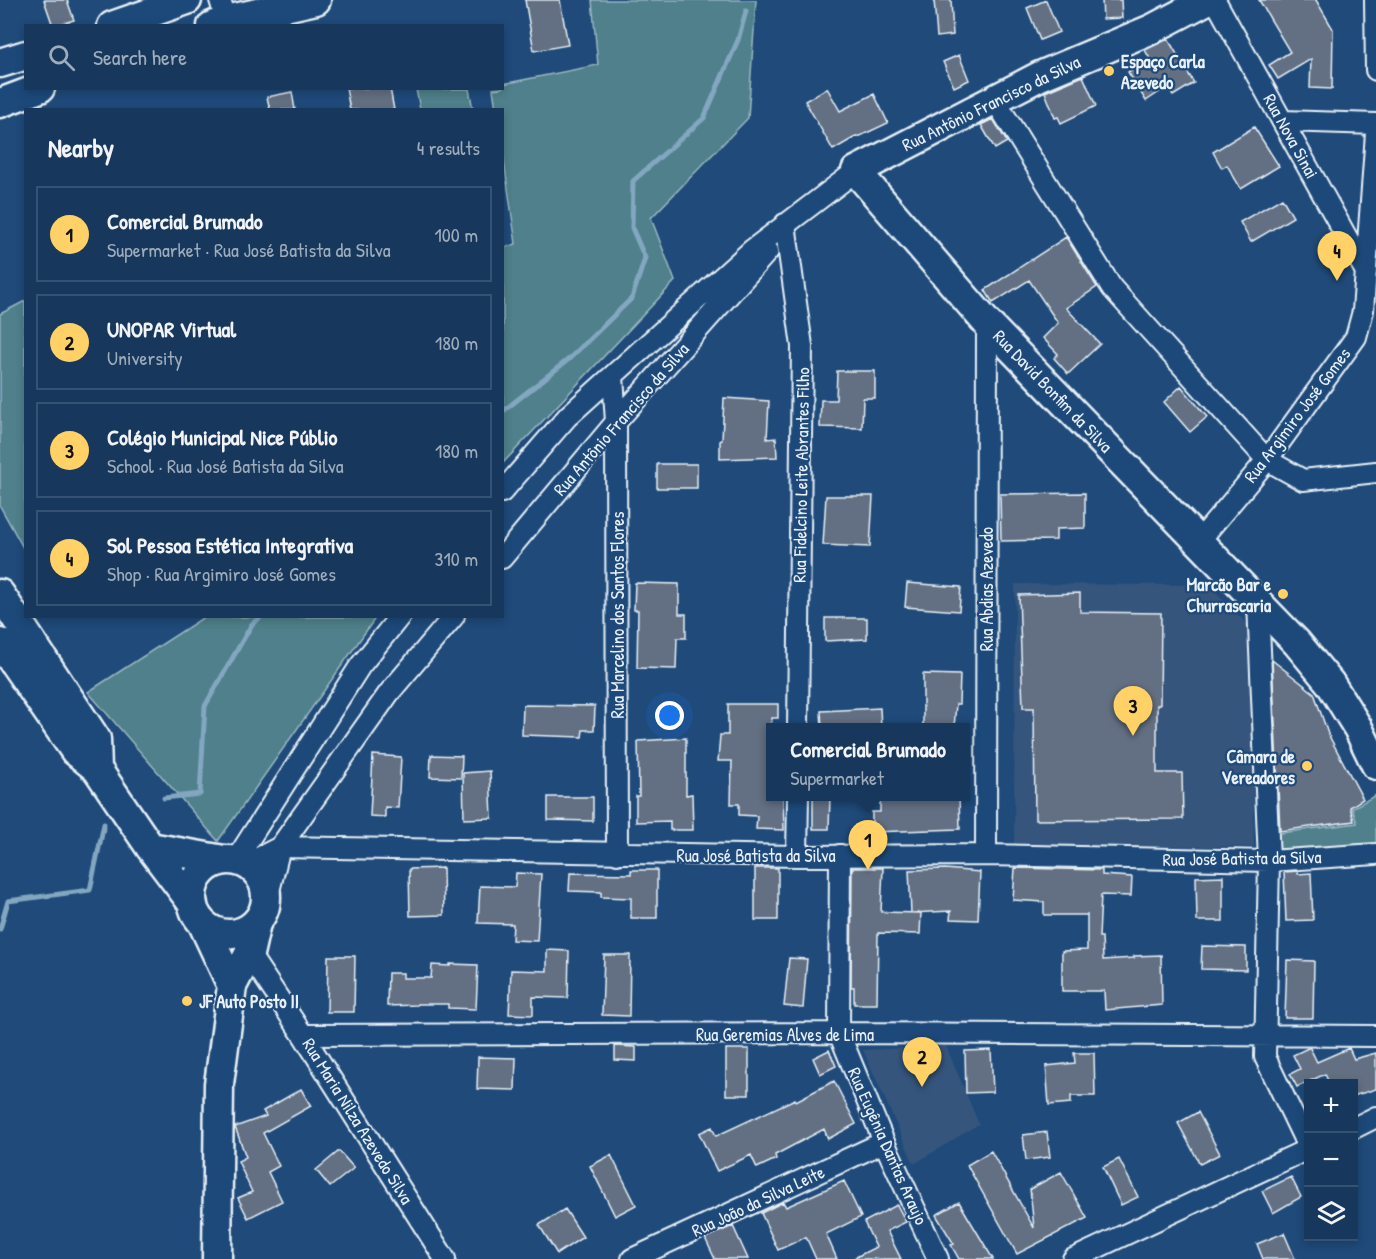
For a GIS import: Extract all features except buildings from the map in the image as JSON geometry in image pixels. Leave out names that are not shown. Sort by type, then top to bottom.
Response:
[{"type":"main road","points":[[118,24],[187,0]]},
{"type":"main road","points":[[219,15],[316,0]]},
{"type":"main road","name":"Rua Antônio Francisco da Silva","points":[[856,171],[1040,76],[1152,28],[1207,0]]},
{"type":"main road","points":[[0,63],[24,56]]},
{"type":"main road","points":[[0,103],[35,90]]},
{"type":"main road","name":"Rua David Bonfim da Silva","points":[[856,171],[987,323],[1298,643],[1330,683],[1358,728],[1376,765]]},
{"type":"main road","points":[[0,594],[96,739],[97,770]]},
{"type":"main road","points":[[0,643],[75,751],[97,770],[198,914],[213,931],[236,934],[261,913]]},
{"type":"main road","points":[[150,847],[236,861],[263,880],[261,913],[249,954],[232,986],[219,1084],[217,1259]]},
{"type":"main road","points":[[232,986],[198,914],[196,880],[212,863],[236,861]]},
{"type":"street","name":"Rua Nova Sinai","points":[[1215,0],[1366,272]]},
{"type":"street","points":[[1375,0],[1376,70]]},
{"type":"street","points":[[995,100],[1112,288],[1267,460],[1303,480],[1376,472]]},
{"type":"street","points":[[1283,121],[1376,123]]},
{"type":"street","name":"Rua Argimiro José Gomes","points":[[1199,541],[1267,460],[1356,337],[1363,312],[1376,133]]},
{"type":"street","name":"Rua Antônio Francisco da Silva","points":[[504,490],[568,416],[752,250],[856,171]]},
{"type":"street","name":"Rua Antônio Francisco da Silva","points":[[504,556],[616,422],[776,242],[785,224]]},
{"type":"street","name":"Rua Fidelcino Leite Abrantes Filho","points":[[785,224],[802,346],[798,723]]},
{"type":"street","name":"Rua Abdias Azevedo","points":[[986,855],[987,323]]},
{"type":"street","name":"Rua Marcelino dos Santos Flores","points":[[613,376],[616,422],[617,854]]},
{"type":"street","points":[[1258,603],[1269,861],[1265,1056],[1304,1139]]},
{"type":"street","points":[[236,861],[360,666],[398,618]]},
{"type":"street","points":[[261,913],[280,847],[389,693],[452,618]]},
{"type":"street","points":[[797,856],[798,801]]},
{"type":"street","points":[[236,861],[280,847]]},
{"type":"street","name":"Rua José Batista da Silva","points":[[280,847],[617,854],[986,855],[1269,861],[1376,854]]},
{"type":"street","points":[[839,1033],[840,855]]},
{"type":"street","name":"Rua Maria Nilza Azevedo Silva","points":[[249,954],[445,1259]]},
{"type":"street","name":"Rua Geremias Alves de Lima","points":[[303,1035],[839,1033],[1376,1036]]},
{"type":"street","name":"Rua Eugênia Dantas Araujo","points":[[839,1033],[884,1142],[938,1259]]},
{"type":"street","points":[[1358,1126],[1376,1117]]},
{"type":"street","name":"Rua João da Silva Leite","points":[[632,1259],[884,1142]]},
{"type":"street","points":[[1073,1259],[1099,1254],[1304,1150]]},
{"type":"shaded area","points":[[1015,584],[1209,585],[1251,628],[1254,847],[1014,845]]},
{"type":"shaded area","points":[[946,1046],[979,1124],[914,1164],[863,1050]]},
{"type":"green space","points":[[592,0],[756,0],[748,118],[651,218],[675,281],[504,462],[504,248],[516,244],[504,161],[504,108],[496,108],[493,90],[504,90],[504,84],[598,65]]},
{"type":"green space","points":[[416,90],[469,90],[473,108],[420,108]]},
{"type":"green space","points":[[24,302],[24,549],[0,506],[0,314]]},
{"type":"green space","points":[[202,618],[375,618],[218,841],[88,692]]},
{"type":"green space","points":[[1376,795],[1376,852],[1272,849],[1272,834],[1357,823],[1352,808]]},
{"type":"waterway","points":[[504,410],[569,359],[632,298],[645,258],[632,228],[633,181],[704,118],[738,40],[746,11]]},
{"type":"waterway","points":[[164,798],[200,794],[205,706],[252,624],[260,618]]},
{"type":"waterway","points":[[0,929],[8,901],[90,890],[104,824]]},
{"type":"place","name":"Espaço Carla Azevedo","points":[[1109,71]]},
{"type":"place","name":"Sol Pessoa Estética Integrativa","points":[[1337,281]]},
{"type":"place","name":"Marcão Bar e Churrascaria","points":[[1283,594]]},
{"type":"place","name":"Colégio Municipal Nice Públio","points":[[1133,736]]},
{"type":"place","name":"Câmara de Vereadores","points":[[1307,766]]},
{"type":"place","name":"Comercial Brumado","points":[[868,870]]},
{"type":"place","name":"JF Auto Posto II","points":[[187,1001]]},
{"type":"place","name":"UNOPAR Virtual","points":[[922,1087]]}]
